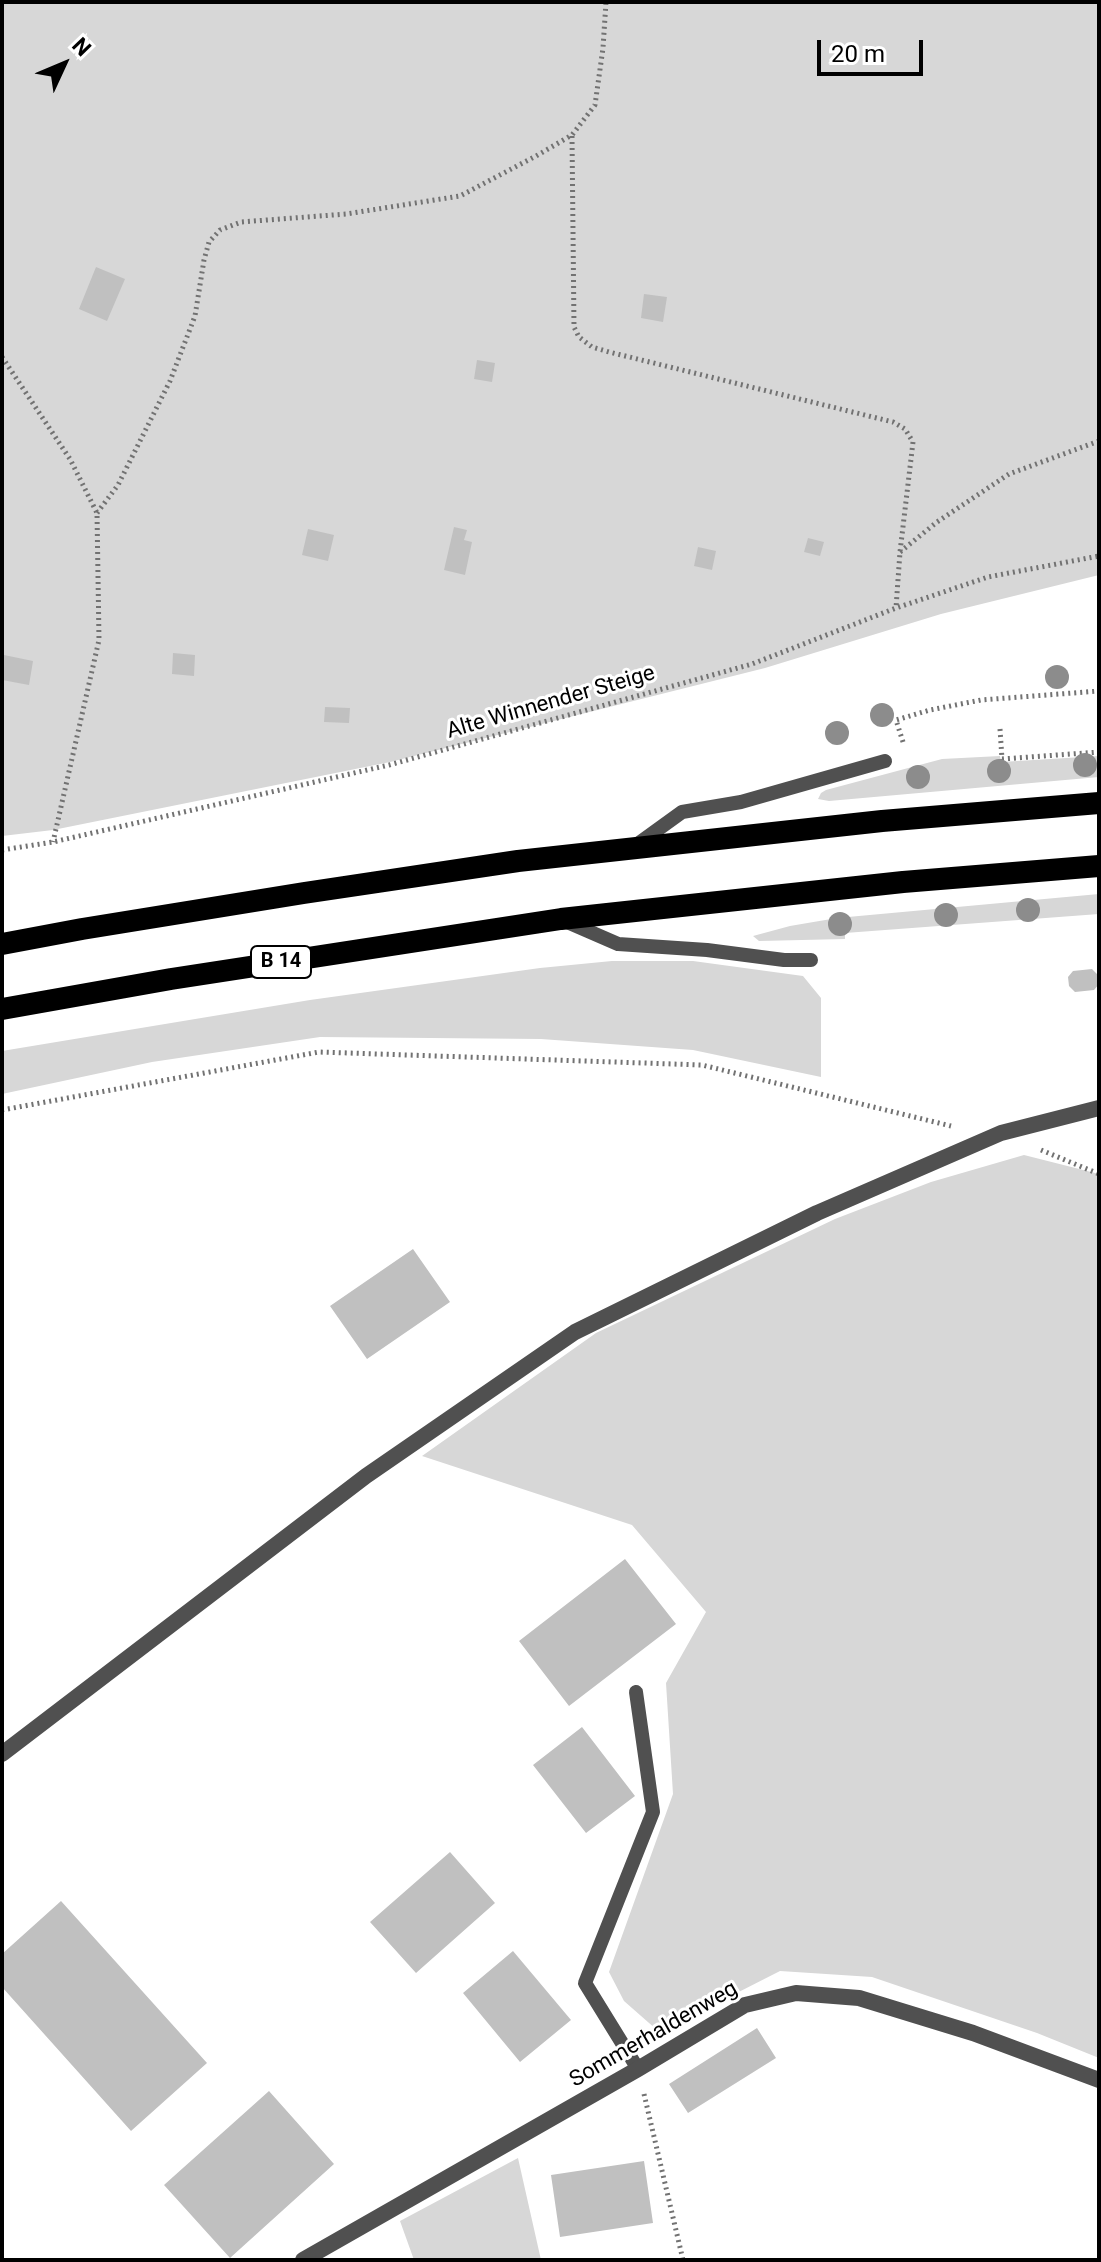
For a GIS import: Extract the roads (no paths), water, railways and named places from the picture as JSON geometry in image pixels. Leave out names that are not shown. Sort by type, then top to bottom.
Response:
[{"type":"highway","points":[[2,944],[518,861],[882,821],[1099,803]]},
{"type":"highway","name":"B 14","points":[[2,1009],[171,979],[561,919],[903,882],[1099,866]]},
{"type":"street","points":[[2,1754],[366,1476],[575,1332],[817,1213],[1001,1133],[1099,1108]]},
{"type":"street","name":"Sommerhaldenweg","points":[[303,2260],[745,2005],[796,1993],[859,1998],[973,2033],[1099,2080]]},
{"type":"lane","points":[[631,849],[682,812],[754,799],[885,761]]},
{"type":"lane","points":[[561,919],[618,944],[811,960]]},
{"type":"lane","points":[[636,1692],[653,1812],[585,1983],[638,2069]]}]
